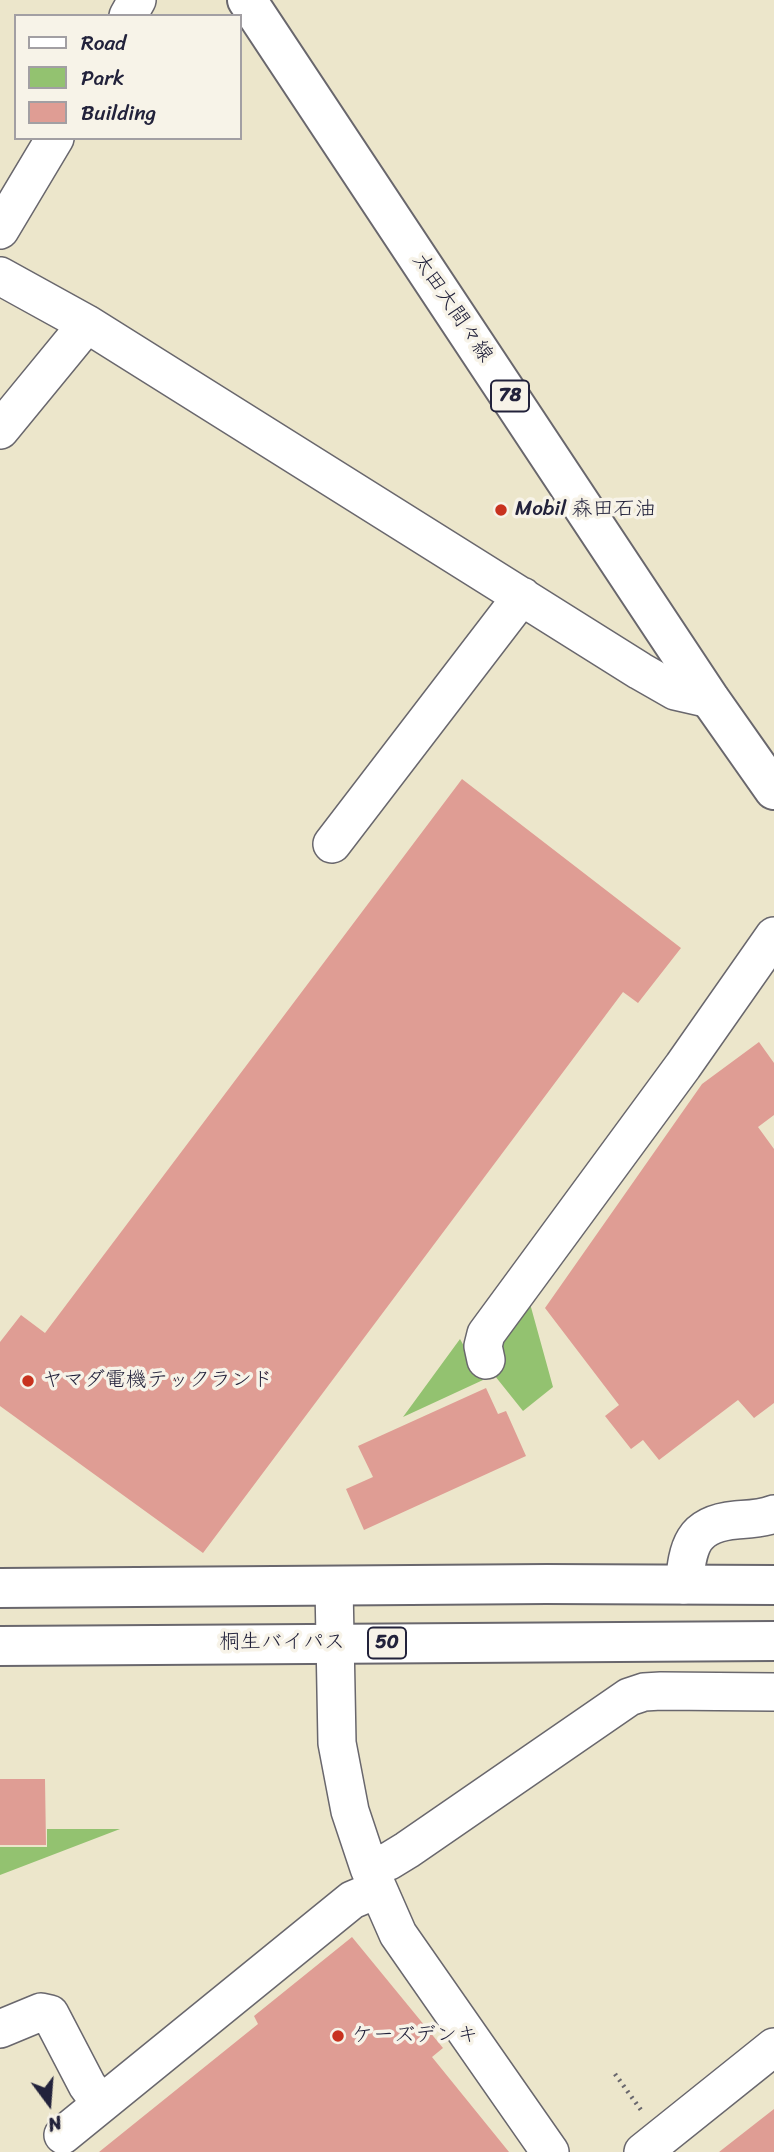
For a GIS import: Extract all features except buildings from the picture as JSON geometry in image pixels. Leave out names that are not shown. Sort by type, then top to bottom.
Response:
[{"type":"main road","name":"太田大間々線","points":[[247,0],[710,699],[774,790]]},
{"type":"main road","points":[[0,1588],[774,1585]]},
{"type":"main road","name":"桐生バイパス","points":[[0,1646],[774,1641]]},
{"type":"street","points":[[0,230],[54,140]]},
{"type":"street","points":[[0,276],[86,324],[675,691],[710,699]]},
{"type":"street","points":[[0,430],[86,324]]},
{"type":"street","points":[[332,844],[522,596]]},
{"type":"street","points":[[486,1360],[486,1334],[676,1076],[774,936]]},
{"type":"street","points":[[684,1585],[688,1550],[703,1530],[723,1522],[757,1519],[774,1514]]},
{"type":"street","points":[[334,1586],[337,1743],[350,1811],[374,1878],[398,1934],[550,2152]]},
{"type":"street","points":[[63,2135],[352,1900],[389,1861],[629,1697],[644,1692],[662,1691],[774,1692]]},
{"type":"street","points":[[0,2029],[41,2012],[50,2014],[87,2085],[100,2103]]},
{"type":"street","points":[[643,2152],[774,2047]]},
{"type":"path","points":[[615,2074],[644,2115]]},
{"type":"green space","points":[[529,1300],[553,1387],[523,1411],[495,1376],[498,1343]]},
{"type":"green space","points":[[460,1339],[483,1380],[403,1417]]},
{"type":"green space","points":[[47,1829],[120,1829],[0,1875],[0,1847],[47,1847]]},
{"type":"place","name":"Mobil 森田石油","points":[[501,510]]},
{"type":"place","name":"ヤマダ電機テックランド","points":[[28,1381]]},
{"type":"place","name":"ケーズデンキ","points":[[338,2036]]}]
